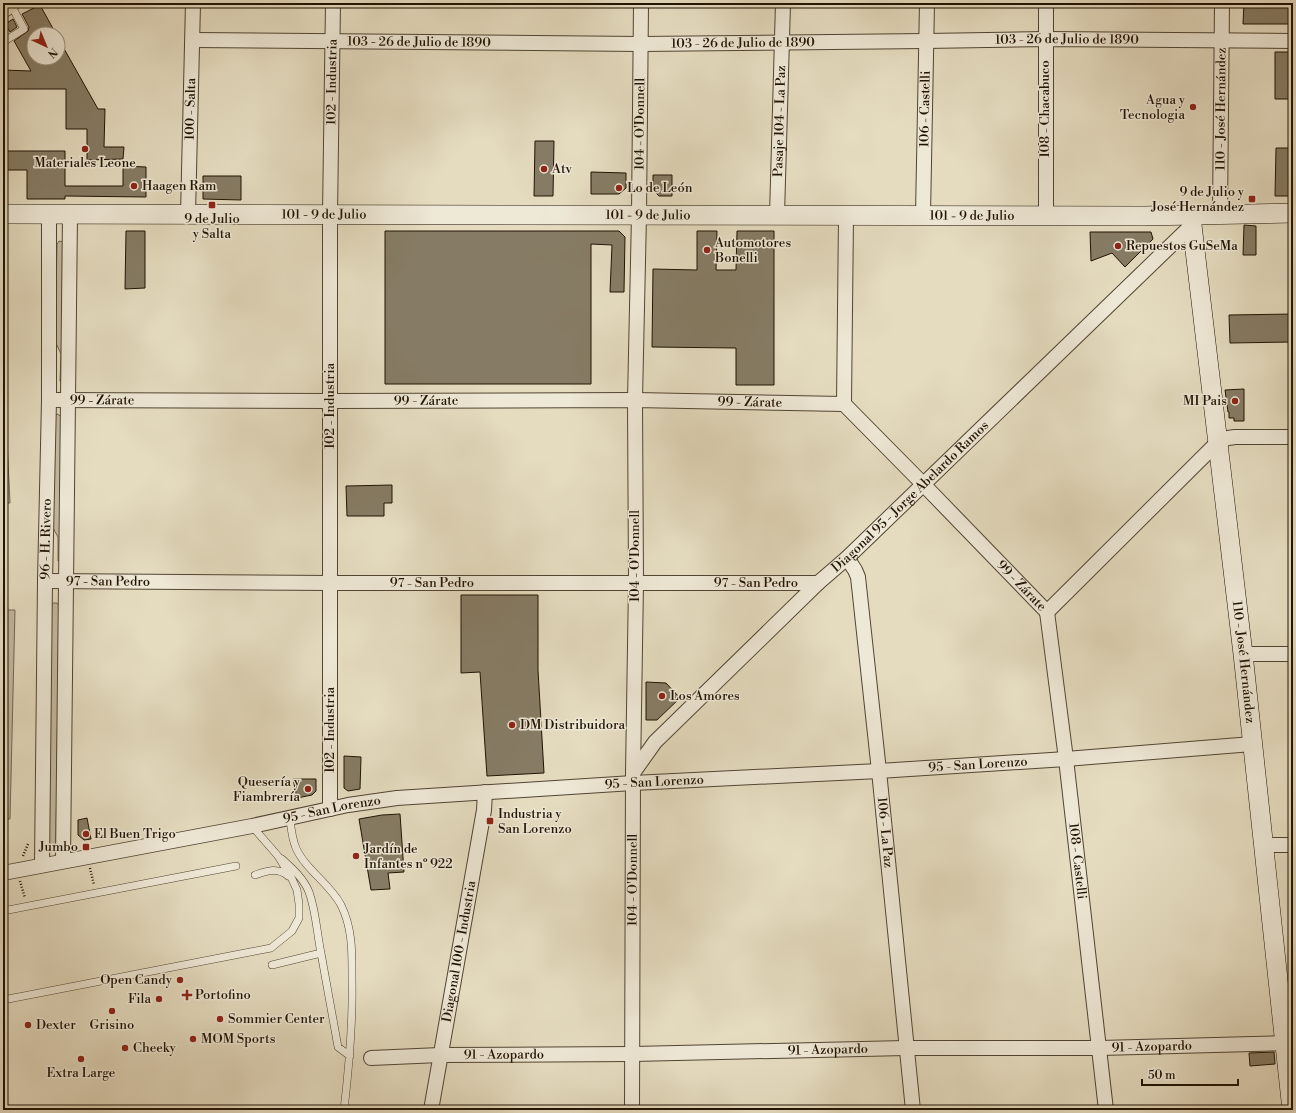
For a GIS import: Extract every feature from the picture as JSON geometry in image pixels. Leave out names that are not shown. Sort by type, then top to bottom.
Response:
[{"type":"main road","points":[[3,7],[10,3]]},
{"type":"street","name":"100 - Salta","points":[[188,214],[193,3]]},
{"type":"street","name":"102 - Industria","points":[[330,809],[330,214],[333,3]]},
{"type":"street","name":"104 - O'Donnell","points":[[632,1110],[633,778],[636,584],[635,400],[640,215],[641,3]]},
{"type":"street","name":"Pasaje 104 - La Paz","points":[[777,215],[783,3]]},
{"type":"street","name":"106 - Castelli","points":[[923,215],[927,3]]},
{"type":"street","name":"108 - Chacabuco","points":[[1046,3],[1046,215]]},
{"type":"street","name":"110 - José Hernández","points":[[1220,214],[1222,3]]},
{"type":"street","name":"103 - 26 de Julio de 1890","points":[[193,40],[641,44],[926,41],[1046,38],[1293,41]]},
{"type":"street","name":"101 - 9 de Julio","points":[[3,214],[1046,215],[1144,216],[1192,220],[1220,214],[1293,213]]},
{"type":"street","name":"96 - H. Rivero","points":[[42,864],[45,581],[49,400],[50,214]]},
{"type":"street","name":"96 - H. Rivero","points":[[63,861],[70,214]]},
{"type":"street","points":[[844,404],[846,216]]},
{"type":"street","name":"110 - José Hernández","points":[[1192,220],[1243,654],[1263,845],[1289,1043],[1292,1110]]},
{"type":"street","name":"Diagonal 95 - Jorge Abelardo Ramos","points":[[633,778],[655,742],[818,583],[847,558],[1192,220]]},
{"type":"street","name":"99 - Zárate","points":[[49,400],[635,400],[844,404],[1047,612],[1218,442]]},
{"type":"street","points":[[1218,442],[1234,437],[1293,437]]},
{"type":"street","name":"106 - La Paz","points":[[847,558],[858,577],[913,1110]]},
{"type":"street","name":"97 - San Pedro","points":[[45,581],[636,584],[818,583]]},
{"type":"street","name":"108 - Castelli","points":[[1047,612],[1066,759],[1106,1110]]},
{"type":"street","points":[[1243,654],[1293,654]]},
{"type":"street","name":"95 - San Lorenzo","points":[[3,873],[42,864],[252,826],[348,805],[397,798],[484,792],[633,778],[879,771],[1066,759],[1252,744]]},
{"type":"street","name":"Diagonal 100 - Industria","points":[[431,1110],[484,810],[484,792]]},
{"type":"street","points":[[1263,845],[1293,845]]},
{"type":"street","name":"91 - Azopardo","points":[[371,1058],[440,1055],[633,1054],[906,1048],[1100,1048],[1289,1043]]},
{"type":"lane","points":[[3,42],[24,29],[10,3]]},
{"type":"lane","points":[[290,818],[296,849],[305,862],[329,888],[341,905],[349,927],[352,951],[353,1000],[350,1056],[344,1110]]},
{"type":"lane","points":[[3,1000],[271,948],[292,931],[299,918],[297,890],[278,856],[252,826]]},
{"type":"lane","points":[[278,856],[301,878],[308,892],[338,1047],[350,1056]]},
{"type":"lane","points":[[3,912],[236,866]]},
{"type":"lane","points":[[255,875],[278,870],[284,872],[292,879]]},
{"type":"lane","points":[[272,965],[321,954]]},
{"type":"path","points":[[20,859],[24,855],[28,844]]},
{"type":"path","points":[[88,856],[95,893]]},
{"type":"path","points":[[19,877],[27,907]]},
{"type":"shaded area","points":[[59,241],[63,242],[63,382],[60,381],[61,354],[55,341],[57,244]]},
{"type":"shaded area","points":[[3,356],[10,503],[3,503]]},
{"type":"shaded area","points":[[57,414],[62,418],[60,561],[58,561],[58,537],[52,526],[54,417]]},
{"type":"shaded area","points":[[53,603],[57,603],[59,606],[56,845],[54,848],[50,849],[47,847],[51,606]]},
{"type":"shaded area","points":[[3,610],[15,610],[10,819],[3,819]]},
{"type":"building","points":[[1244,3],[1293,3],[1293,24],[1243,24]]},
{"type":"building","points":[[40,5],[52,26],[28,26],[22,14]]},
{"type":"building","points":[[13,19],[17,27],[10,32],[5,24]]},
{"type":"building","points":[[26,32],[26,62],[14,41]]},
{"type":"building","points":[[66,52],[98,109],[105,109],[104,147],[124,147],[123,159],[87,160],[87,129],[66,129],[66,89],[3,89],[3,70],[31,71],[28,66],[66,66]]},
{"type":"building","points":[[1275,52],[1293,52],[1293,99],[1275,99]]},
{"type":"building","name":"Atv","points":[[535,141],[554,141],[553,196],[534,196]]},
{"type":"building","points":[[1276,148],[1293,148],[1293,196],[1275,196]]},
{"type":"building","points":[[3,151],[65,151],[65,186],[123,186],[123,166],[146,167],[146,197],[65,196],[65,199],[27,199],[27,170],[3,170]]},
{"type":"building","points":[[591,172],[626,173],[626,188],[619,194],[591,194]]},
{"type":"building","points":[[653,175],[672,175],[672,196],[659,196],[653,190]]},
{"type":"building","points":[[203,176],[241,176],[241,200],[203,199]]},
{"type":"building","points":[[1244,225],[1256,226],[1256,255],[1243,255]]},
{"type":"building","points":[[126,231],[145,231],[145,288],[125,289]]},
{"type":"building","points":[[385,231],[619,231],[625,237],[624,292],[610,292],[612,245],[591,244],[591,384],[385,384]]},
{"type":"building","points":[[697,231],[717,231],[716,270],[736,270],[737,231],[774,231],[774,385],[736,385],[736,348],[652,347],[653,269],[697,270]]},
{"type":"building","name":"Repuestos GuSeMa","points":[[1090,232],[1151,232],[1153,239],[1125,267],[1112,253],[1091,261]]},
{"type":"building","points":[[1293,314],[1293,342],[1230,343],[1229,315]]},
{"type":"building","name":"MI Pais","points":[[1244,389],[1244,421],[1234,421],[1234,418],[1229,418],[1225,390]]},
{"type":"building","points":[[392,485],[392,503],[384,503],[384,516],[347,516],[346,486]]},
{"type":"building","name":"DM Distribuidora","points":[[461,595],[538,595],[538,670],[544,773],[487,776],[480,672],[461,673]]},
{"type":"building","points":[[646,682],[666,683],[680,698],[657,720],[646,720]]},
{"type":"building","points":[[344,756],[361,757],[360,789],[348,791],[344,788]]},
{"type":"building","points":[[293,779],[316,779],[316,791],[312,795],[297,798]]},
{"type":"building","points":[[400,814],[404,872],[388,873],[390,889],[371,890],[359,819]]},
{"type":"building","points":[[87,818],[91,839],[84,840],[78,835],[78,820]]},
{"type":"building","points":[[1274,1052],[1275,1064],[1250,1066],[1249,1053]]},
{"type":"place","name":"Agua y Tecnologia","points":[[1193,107]]},
{"type":"place","name":"Materiales Leone","points":[[85,149]]},
{"type":"place","name":"Atv","points":[[544,169]]},
{"type":"place","name":"Haagen Ram","points":[[134,186]]},
{"type":"place","name":"Lo de León","points":[[619,188]]},
{"type":"place","name":"9 de Julio y José Hernández","points":[[1252,199]]},
{"type":"place","name":"9 de Julio y Salta","points":[[212,205]]},
{"type":"place","name":"Repuestos GuSeMa","points":[[1118,246]]},
{"type":"place","name":"Automotores Bonelli","points":[[707,250]]},
{"type":"place","name":"MI Pais","points":[[1235,401]]},
{"type":"place","name":"Los Amores","points":[[662,696]]},
{"type":"place","name":"DM Distribuidora","points":[[512,725]]},
{"type":"place","name":"Quesería y Fiambrería","points":[[308,789]]},
{"type":"place","name":"Industria y San Lorenzo","points":[[490,821]]},
{"type":"place","name":"El Buen Trigo","points":[[86,834]]},
{"type":"place","name":"Jumbo","points":[[86,847]]},
{"type":"place","name":"Jardín de Infantes nº 922","points":[[356,856]]},
{"type":"place","name":"Open Candy","points":[[180,980]]},
{"type":"place","name":"Portofino","points":[[187,995]]},
{"type":"place","name":"Fila","points":[[159,999]]},
{"type":"place","name":"Grisino","points":[[112,1011]]},
{"type":"place","name":"Sommier Center","points":[[220,1019]]},
{"type":"place","name":"Dexter","points":[[28,1025]]},
{"type":"place","name":"MOM Sports","points":[[193,1039]]},
{"type":"place","name":"Cheeky","points":[[125,1048]]},
{"type":"place","name":"Extra Large","points":[[81,1059]]}]
